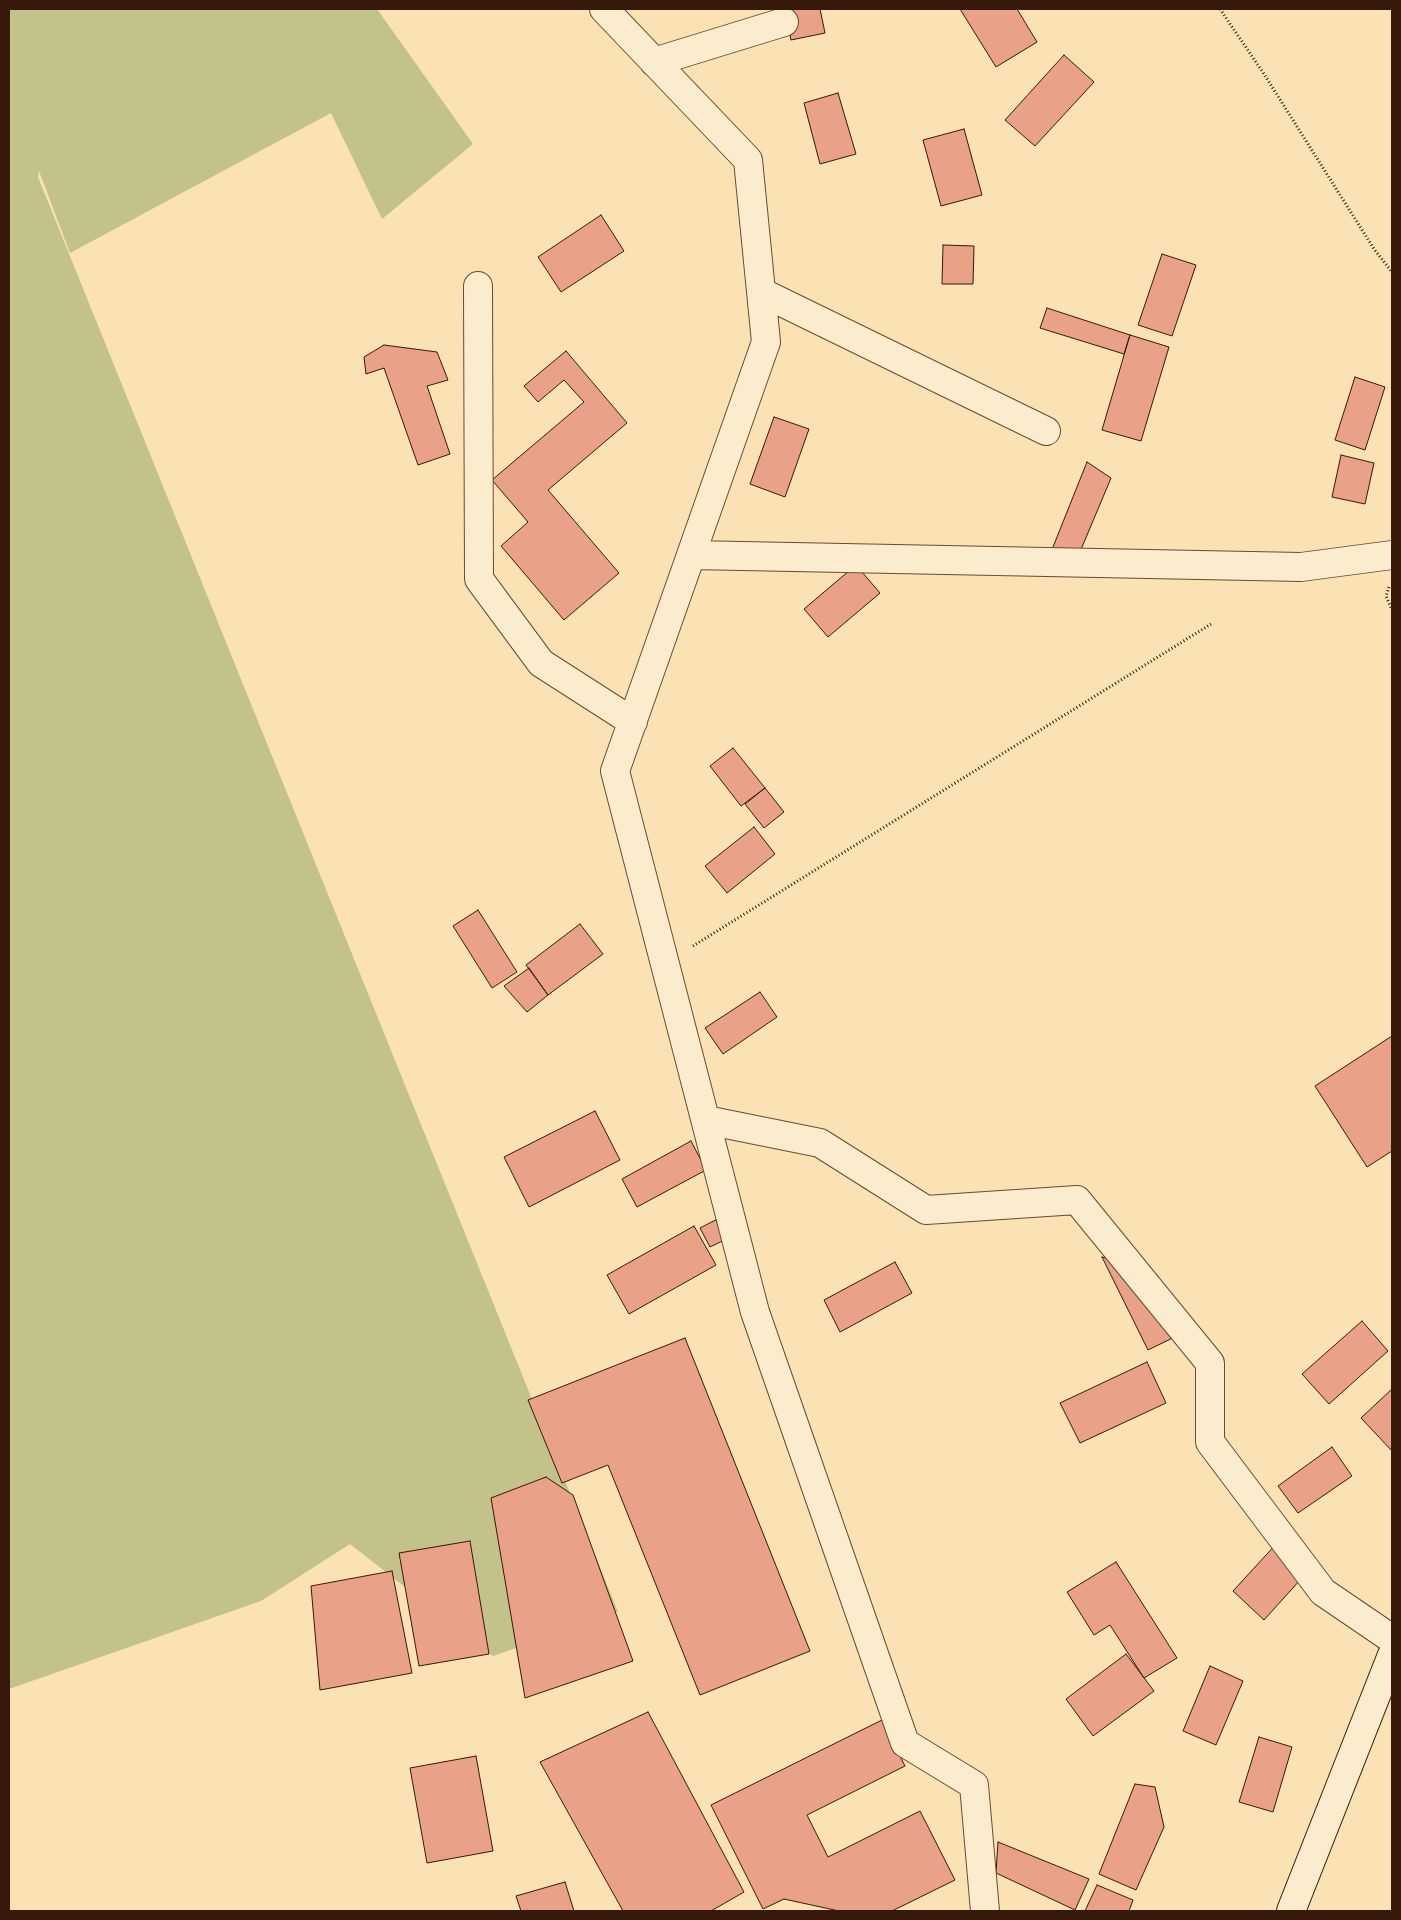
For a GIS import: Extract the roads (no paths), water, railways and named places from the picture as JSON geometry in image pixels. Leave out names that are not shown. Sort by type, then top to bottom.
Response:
[{"type":"street","points":[[604,9],[748,160],[766,342],[615,771],[755,1312],[905,1742],[974,1785],[985,1911]]},
{"type":"street","points":[[654,62],[784,22]]},
{"type":"street","points":[[478,286],[479,579],[541,663],[632,722]]},
{"type":"street","points":[[761,292],[1046,431]]},
{"type":"street","points":[[691,556],[1301,567],[1392,555]]},
{"type":"street","points":[[706,1120],[820,1143],[926,1210],[1077,1200],[1210,1363],[1210,1442],[1323,1592],[1392,1639]]},
{"type":"street","points":[[1291,1911],[1392,1655]]}]
